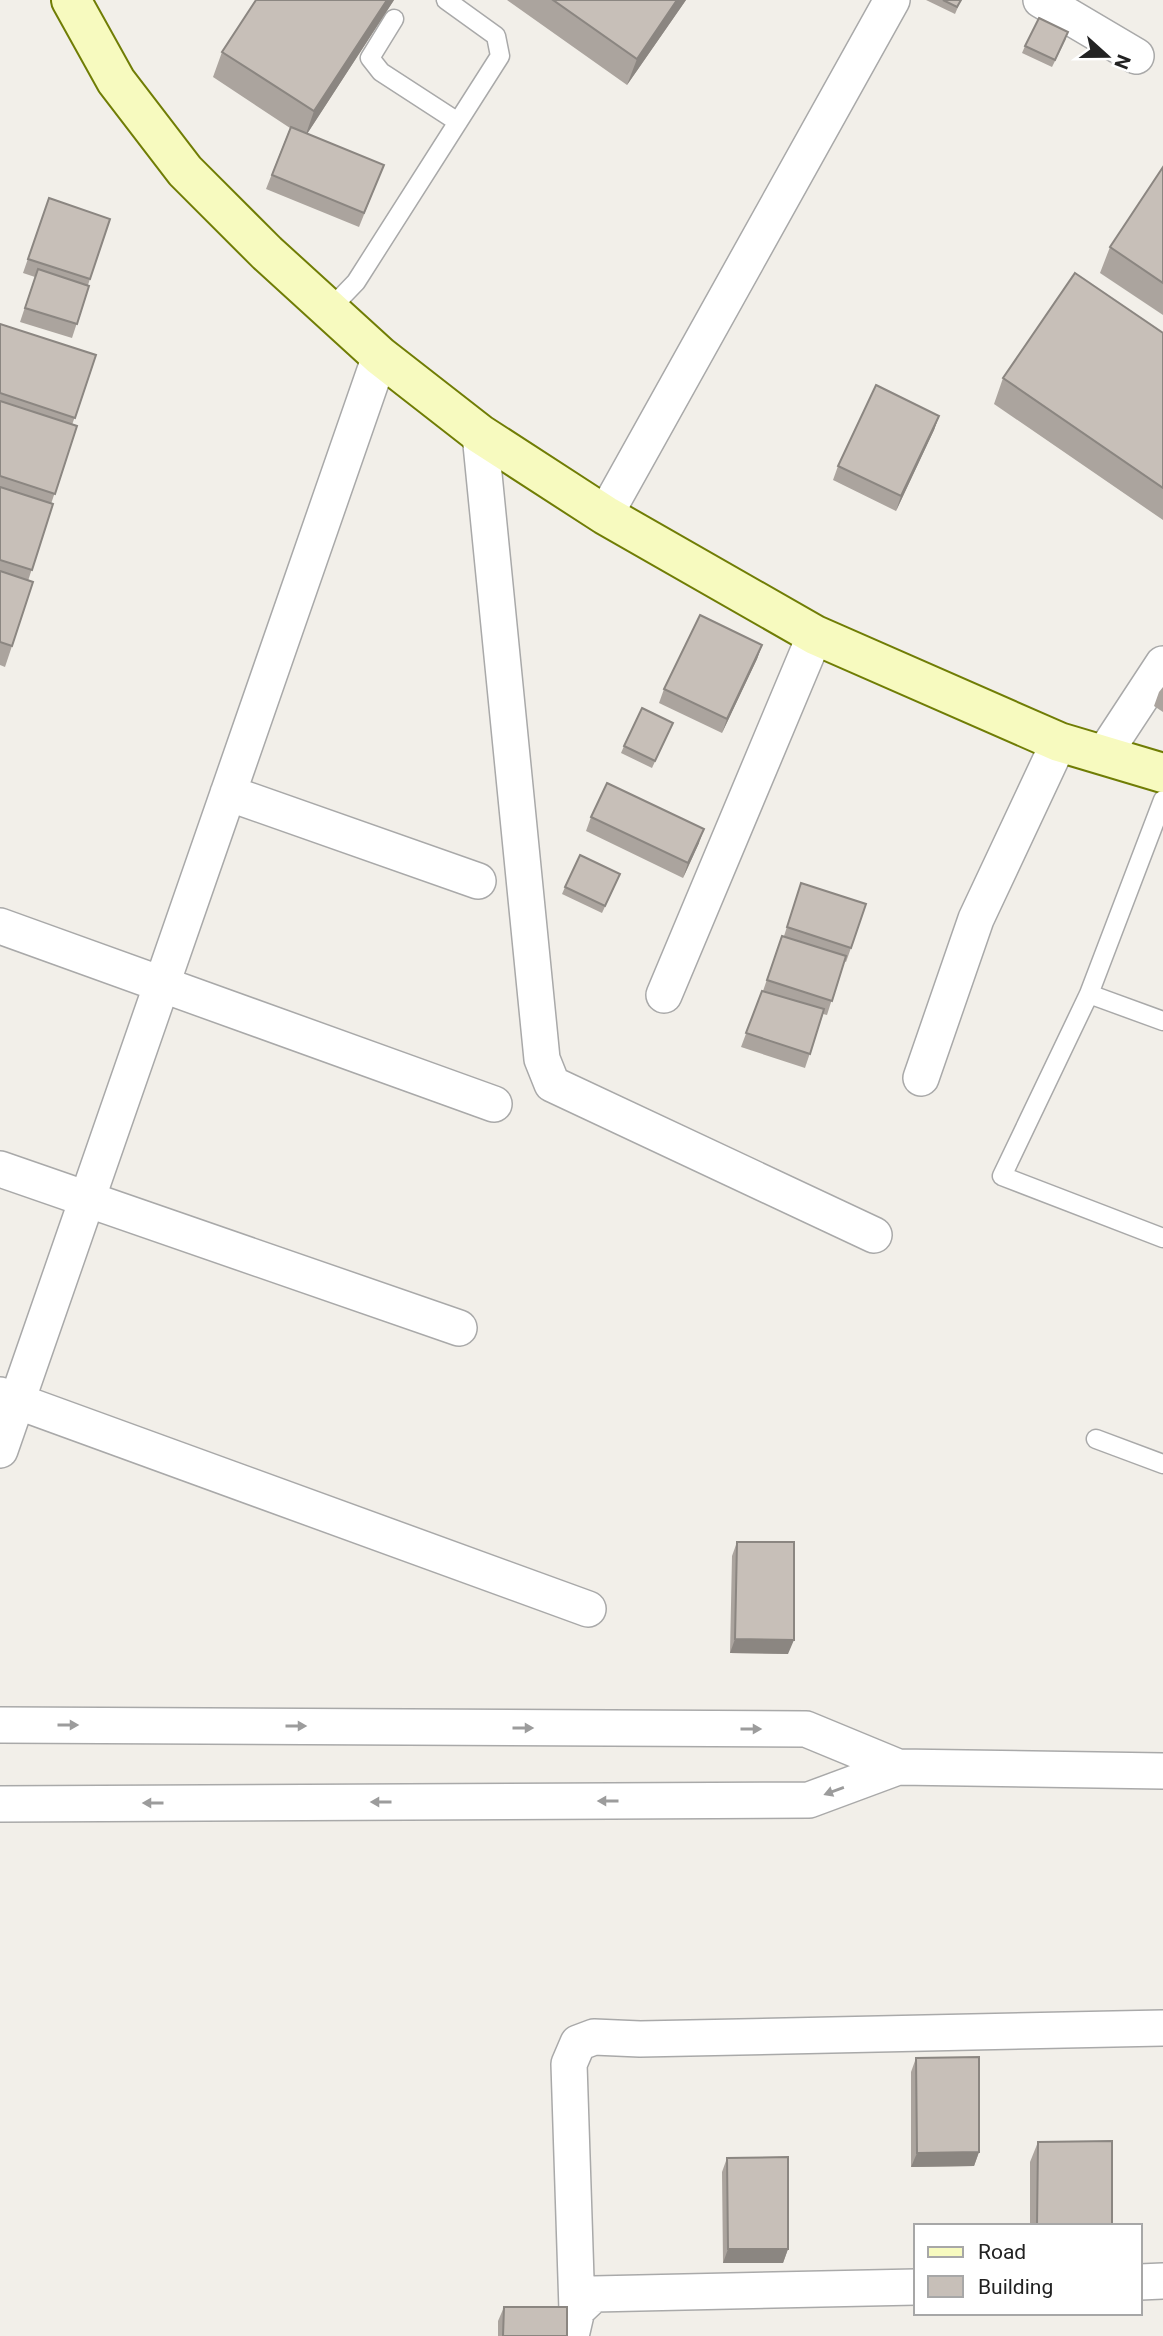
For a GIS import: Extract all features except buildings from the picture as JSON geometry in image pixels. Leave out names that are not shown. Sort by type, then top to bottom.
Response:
[{"type":"street","points":[[71,0],[116,80],[185,171],[267,253],[380,356],[480,434],[605,515],[815,635],[1059,742],[1163,773]]},
{"type":"street","points":[[605,515],[892,0]]},
{"type":"street","points":[[1041,0],[1136,56]]},
{"type":"street","points":[[0,1450],[9,1398],[87,1201],[380,356]]},
{"type":"street","points":[[480,434],[542,1059],[552,1084],[874,1235]]},
{"type":"street","points":[[664,995],[815,635]]},
{"type":"street","points":[[1104,754],[1163,664]]},
{"type":"street","points":[[921,1078],[976,919],[1059,742]]},
{"type":"street","points":[[228,793],[478,881]]},
{"type":"street","points":[[0,926],[494,1104]]},
{"type":"street","points":[[0,1169],[459,1328]]},
{"type":"street","points":[[9,1398],[587,1609]]},
{"type":"street","points":[[0,1725],[806,1729],[898,1767]]},
{"type":"street","points":[[0,1804],[809,1800],[898,1767],[1163,1771]]},
{"type":"street","points":[[574,2323],[569,2064],[578,2043],[594,2037],[640,2039],[1163,2028]]},
{"type":"street","points":[[1142,2282],[1163,2281]]},
{"type":"street","points":[[574,2323],[594,2294],[914,2287]]},
{"type":"lane","points":[[329,310],[356,282],[500,55],[496,36],[446,0]]},
{"type":"lane","points":[[394,19],[370,58],[381,72],[458,122]]},
{"type":"lane","points":[[1163,800],[1089,993],[1002,1176],[1163,1238]]},
{"type":"lane","points":[[1089,993],[1163,1021]]},
{"type":"lane","points":[[1097,1439],[1163,1464]]}]
